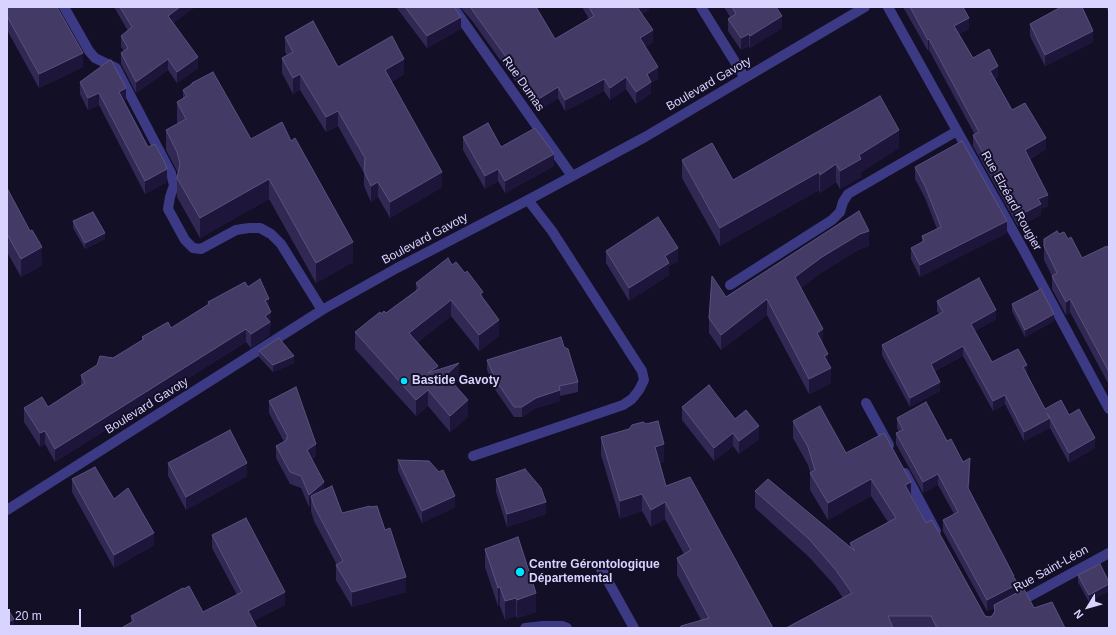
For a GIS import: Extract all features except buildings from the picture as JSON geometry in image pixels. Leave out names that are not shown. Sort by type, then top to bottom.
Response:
[{"type":"street","points":[[64,7],[89,51],[95,58],[116,68],[171,173],[174,185],[168,209],[185,240],[193,248],[201,249],[236,230],[260,228],[271,234],[281,244],[322,310]]},
{"type":"street","name":"Rue Dumas","points":[[452,7],[572,176]]},
{"type":"street","points":[[701,7],[745,78]]},
{"type":"street","name":"Boulevard Gavoty","points":[[7,510],[322,310],[397,268],[645,137],[865,7]]},
{"type":"street","name":"Rue Elzéard Rougier","points":[[888,7],[1023,249],[1109,409]]},
{"type":"street","points":[[730,285],[832,220],[840,212],[843,202],[848,194],[957,131]]},
{"type":"street","points":[[473,456],[623,405],[632,399],[644,380],[642,371],[552,230],[528,200]]},
{"type":"street","points":[[866,403],[893,452]]},
{"type":"street","points":[[901,466],[939,536]]},
{"type":"street","name":"Rue Saint-Léon","points":[[1006,609],[1109,553]]},
{"type":"street","points":[[599,564],[634,628]]},
{"type":"street","points":[[525,628],[562,626],[567,628]]},
{"type":"place","name":"Bastide Gavoty","points":[[404,381]]},
{"type":"place","name":"Centre Gérontologique Départemental","points":[[520,572]]}]
